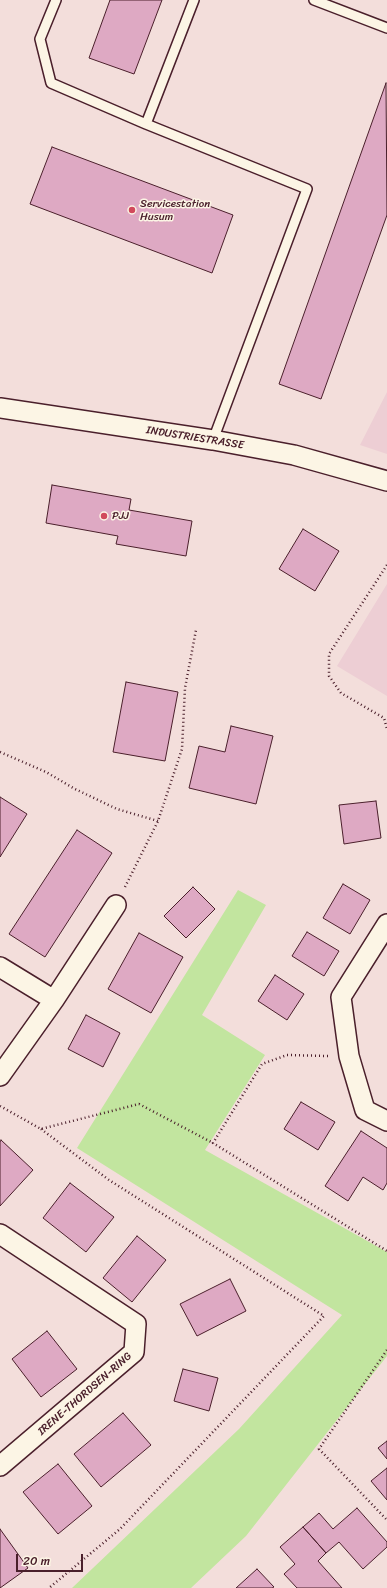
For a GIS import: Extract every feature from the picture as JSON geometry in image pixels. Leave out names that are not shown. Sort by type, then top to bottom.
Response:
[{"type":"street","name":"INDUSTRIESTRASSE","points":[[0,408],[213,440],[294,455],[387,481]]},
{"type":"street","points":[[0,1076],[54,1000],[116,905]]},
{"type":"street","points":[[387,924],[341,997],[349,1056],[365,1110],[387,1121]]},
{"type":"street","points":[[0,967],[54,1000]]},
{"type":"street","name":"IRENE-THORDSEN-RING","points":[[0,1234],[136,1324],[134,1352],[0,1466]]},
{"type":"lane","points":[[56,0],[40,39],[51,83],[146,124],[307,189],[213,440]]},
{"type":"lane","points":[[146,124],[194,0]]},
{"type":"lane","points":[[314,0],[387,28]]},
{"type":"path","points":[[387,565],[329,654],[329,676],[341,693],[384,718],[387,729]]},
{"type":"path","points":[[116,905],[158,821],[182,749],[185,688],[196,630]]},
{"type":"path","points":[[0,752],[46,772],[75,789],[117,809],[158,821]]},
{"type":"path","points":[[213,1144],[262,1064],[287,1055],[349,1056]]},
{"type":"path","points":[[41,1129],[139,1104],[213,1144],[387,1252]]},
{"type":"path","points":[[0,1106],[41,1129],[109,1180],[324,1316],[120,1529],[49,1588]]},
{"type":"path","points":[[387,1350],[319,1449],[387,1520]]},
{"type":"shaded area","points":[[387,392],[387,454],[360,445]]},
{"type":"shaded area","points":[[387,584],[387,696],[337,666]]},
{"type":"green space","points":[[238,890],[266,905],[202,1015],[265,1055],[205,1150],[387,1252],[387,1356],[246,1536],[191,1588],[72,1588],[239,1429],[342,1315],[77,1148]]},
{"type":"building","points":[[110,0],[162,0],[134,74],[89,58]]},
{"type":"building","points":[[386,83],[387,215],[321,399],[279,384]]},
{"type":"building","name":"Servicestation Husum","points":[[52,147],[233,215],[212,273],[30,204]]},
{"type":"building","name":"PJJ","points":[[52,485],[131,499],[129,510],[192,521],[186,556],[116,544],[118,536],[46,523]]},
{"type":"building","points":[[303,529],[339,551],[315,591],[279,569]]},
{"type":"building","points":[[126,682],[178,692],[165,761],[113,752]]},
{"type":"building","points":[[231,726],[273,736],[256,804],[189,788],[199,746],[225,752]]},
{"type":"building","points":[[0,797],[27,814],[0,857]]},
{"type":"building","points":[[376,801],[381,838],[344,844],[339,805]]},
{"type":"building","points":[[77,830],[112,853],[45,957],[9,934]]},
{"type":"building","points":[[343,884],[370,900],[350,934],[323,918]]},
{"type":"building","points":[[193,887],[215,909],[186,938],[164,916]]},
{"type":"building","points":[[307,932],[339,951],[324,976],[292,956]]},
{"type":"building","points":[[139,933],[183,957],[151,1013],[108,989]]},
{"type":"building","points":[[275,975],[304,994],[287,1020],[258,1001]]},
{"type":"building","points":[[86,1015],[120,1033],[103,1067],[68,1049]]},
{"type":"building","points":[[301,1102],[335,1122],[318,1150],[284,1129]]},
{"type":"building","points":[[361,1131],[387,1148],[387,1183],[383,1190],[363,1177],[348,1201],[325,1186]]},
{"type":"building","points":[[1,1140],[33,1170],[0,1206],[0,1142]]},
{"type":"building","points":[[70,1183],[114,1217],[86,1252],[43,1218]]},
{"type":"building","points":[[137,1236],[166,1260],[132,1302],[103,1278]]},
{"type":"building","points":[[230,1279],[246,1311],[197,1336],[180,1304]]},
{"type":"building","points":[[47,1331],[77,1369],[41,1397],[12,1359]]},
{"type":"building","points":[[183,1369],[218,1378],[209,1411],[174,1401]]},
{"type":"building","points":[[123,1413],[151,1445],[101,1487],[74,1454]]},
{"type":"building","points":[[387,1441],[387,1459],[378,1448]]},
{"type":"building","points":[[58,1464],[92,1506],[58,1534],[23,1492]]},
{"type":"building","points":[[387,1468],[387,1500],[371,1481]]},
{"type":"building","points":[[357,1508],[387,1542],[387,1547],[363,1569],[339,1542],[326,1553],[303,1527],[319,1513],[333,1529]]},
{"type":"building","points":[[303,1527],[326,1553],[318,1561],[342,1588],[297,1588],[284,1574],[295,1564],[280,1547]]},
{"type":"building","points":[[0,1529],[28,1568],[0,1588]]},
{"type":"building","points":[[257,1569],[274,1587],[236,1588]]},
{"type":"place","name":"Servicestation Husum","points":[[132,210]]},
{"type":"place","name":"PJJ","points":[[104,516]]}]
